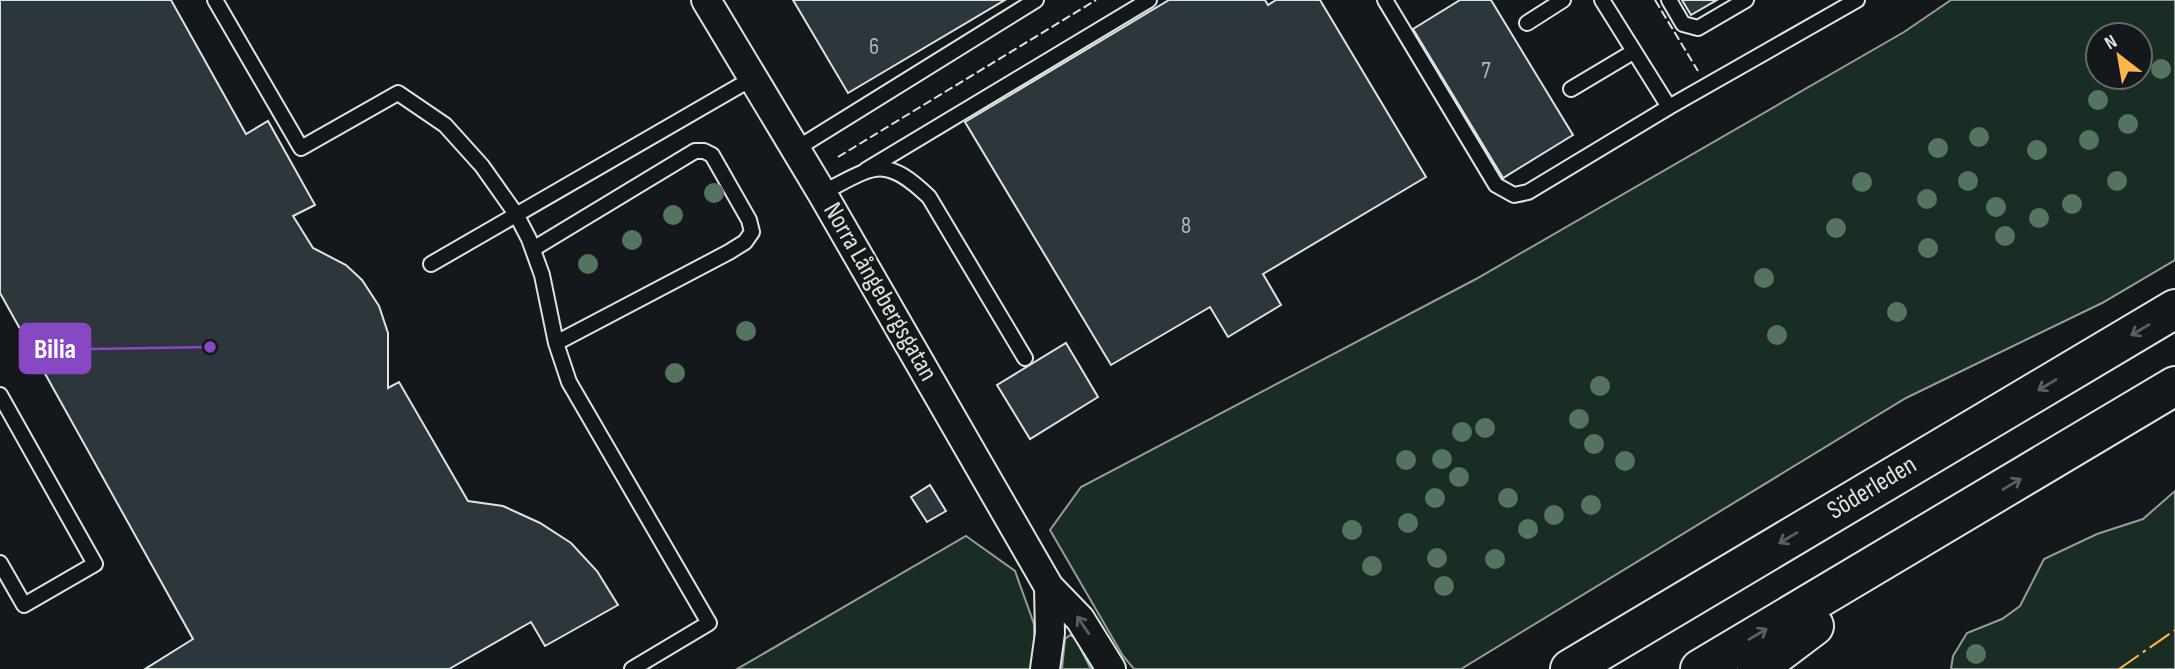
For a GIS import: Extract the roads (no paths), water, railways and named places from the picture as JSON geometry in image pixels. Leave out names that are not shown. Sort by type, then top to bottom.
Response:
[{"type":"highway","name":"Söderleden","points":[[1570,669],[2175,309]]},
{"type":"highway","points":[[1700,669],[2175,387]]},
{"type":"highway","points":[[1757,669],[1953,519]]},
{"type":"street","name":"Norra Långebergsgatan","points":[[706,0],[822,193],[1049,587],[1080,619],[1111,669]]},
{"type":"street","name":"Norra Långebergsgatan","points":[[1045,669],[1050,633],[1049,587]]},
{"type":"lane","points":[[215,0],[301,148],[398,93],[445,125],[482,166],[516,214],[542,275],[556,343],[569,382],[709,623],[632,669]]},
{"type":"lane","points":[[796,149],[1036,0]]},
{"type":"lane","points":[[822,193],[866,170],[1149,0]]},
{"type":"lane","points":[[1385,0],[1496,185],[1514,195],[1528,192],[1669,107],[1857,0]]},
{"type":"lane","points":[[1527,23],[1563,0]]},
{"type":"lane","points":[[1602,0],[1669,107]]},
{"type":"lane","points":[[1669,0],[1683,23],[1698,28],[1746,0]]},
{"type":"lane","points":[[1571,89],[1633,52]]},
{"type":"lane","points":[[432,264],[753,78]]},
{"type":"lane","points":[[533,250],[695,152],[704,151],[712,155],[749,220],[752,232],[745,242],[556,343]]},
{"type":"lane","points":[[866,170],[887,169],[907,176],[929,197],[1025,358]]},
{"type":"lane","points":[[0,395],[95,564],[24,605],[0,563]]},
{"type":"place","name":"Bilia","points":[[210,347]]}]
